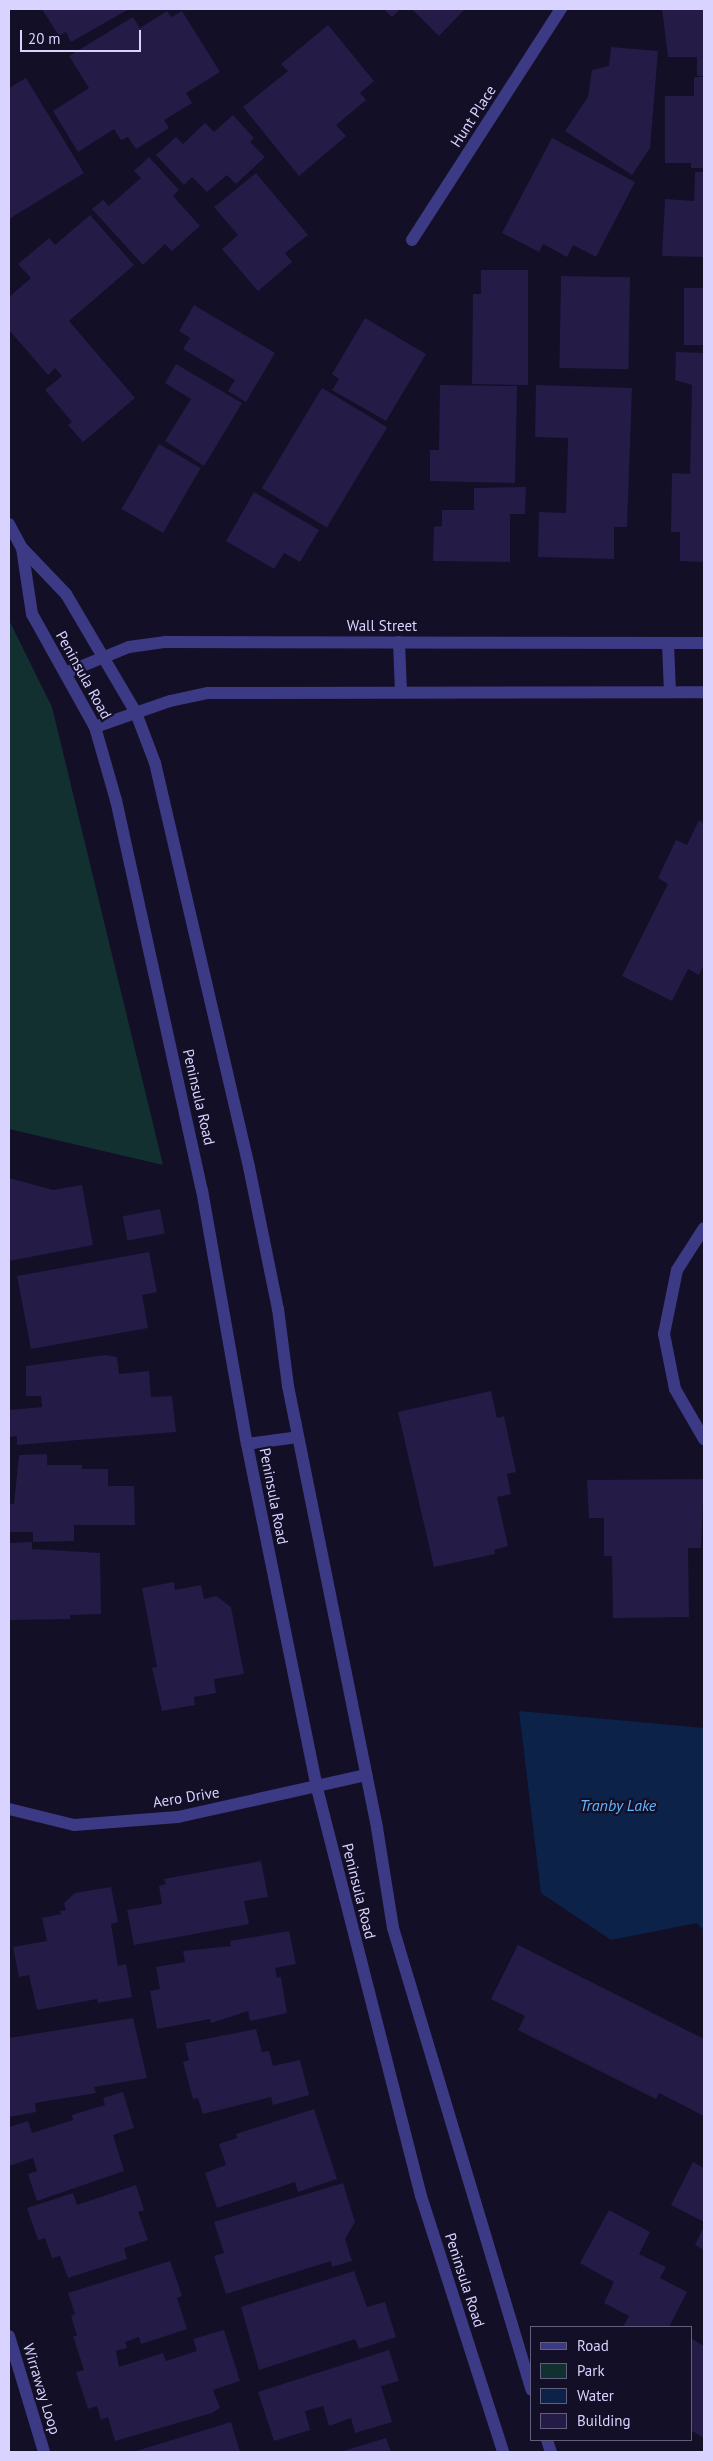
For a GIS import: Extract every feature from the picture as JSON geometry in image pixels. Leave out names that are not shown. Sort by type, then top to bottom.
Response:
[{"type":"street","name":"Hunt Place","points":[[412,240],[561,9]]},
{"type":"street","name":"Peninsula Road","points":[[9,524],[22,548],[66,594],[136,713],[155,763],[249,1167],[298,1437],[366,1775],[392,1928],[530,2383]]},
{"type":"street","name":"Peninsula Road","points":[[22,548],[32,614],[95,726],[119,814],[202,1190],[247,1444],[316,1788],[421,2196],[503,2452]]},
{"type":"street","name":"Wall Street","points":[[65,673],[129,647],[166,642],[704,643]]},
{"type":"street","points":[[399,642],[401,692]]},
{"type":"street","points":[[668,643],[670,692]]},
{"type":"street","points":[[95,726],[208,693],[704,692]]},
{"type":"street","points":[[704,1228],[677,1270],[664,1334],[675,1389],[704,1439]]},
{"type":"street","points":[[247,1444],[298,1437]]},
{"type":"street","name":"Aero Drive","points":[[9,1809],[74,1825],[178,1817],[316,1788],[366,1775]]},
{"type":"street","name":"Wirraway Loop","points":[[9,2336],[44,2452]]},
{"type":"green space","points":[[9,620],[52,707],[163,1165],[9,1129]]},
{"type":"water","name":"Tranby Lake","points":[[519,1711],[704,1728],[704,1931],[697,1923],[611,1940],[541,1893]]},
{"type":"building","points":[[42,9],[129,9],[71,42],[66,32],[59,36]]},
{"type":"building","points":[[384,9],[400,9],[392,17]]},
{"type":"building","points":[[412,9],[465,9],[439,36]]},
{"type":"building","points":[[662,9],[704,9],[704,76],[697,76],[697,57],[668,57]]},
{"type":"building","points":[[167,11],[171,17],[182,11],[220,72],[186,93],[192,103],[164,120],[169,128],[136,149],[128,137],[121,140],[114,129],[78,152],[53,111],[89,88],[69,56],[133,17],[140,28]]},
{"type":"building","points":[[328,25],[374,81],[360,93],[366,100],[336,125],[346,136],[299,176],[243,107],[288,71],[281,64]]},
{"type":"building","points":[[611,47],[658,51],[650,148],[632,175],[565,131],[588,97],[592,70],[609,66]]},
{"type":"building","points":[[694,77],[704,77],[704,168],[691,168],[691,163],[665,163],[665,96],[694,96]]},
{"type":"building","points":[[26,78],[84,173],[9,219],[9,88]]},
{"type":"building","points":[[233,115],[254,138],[250,142],[265,157],[236,184],[227,175],[207,192],[192,177],[184,185],[156,155],[176,137],[183,144],[205,123],[214,132]]},
{"type":"building","points":[[552,138],[635,182],[596,257],[573,245],[567,257],[543,244],[539,252],[502,233]]},
{"type":"building","points":[[149,157],[179,190],[173,196],[200,226],[172,251],[165,244],[143,265],[92,209],[103,200],[109,206],[141,178],[134,171]]},
{"type":"building","points":[[695,172],[704,172],[704,257],[662,256],[665,199],[694,201]]},
{"type":"building","points":[[256,173],[308,235],[285,253],[292,262],[258,291],[222,249],[238,235],[214,207]]},
{"type":"building","points":[[90,215],[134,265],[69,321],[135,398],[83,442],[68,425],[72,422],[45,390],[62,376],[55,368],[48,375],[9,330],[9,297],[31,278],[18,264],[49,238],[55,245]]},
{"type":"building","points":[[481,270],[528,270],[528,385],[472,384],[473,294],[481,294]]},
{"type":"building","points":[[561,276],[630,277],[628,369],[559,368]]},
{"type":"building","points":[[684,288],[704,288],[704,345],[684,345]]},
{"type":"building","points":[[194,305],[275,353],[246,402],[228,391],[235,380],[183,349],[190,338],[179,331]]},
{"type":"building","points":[[365,318],[426,354],[386,421],[332,390],[339,379],[332,374]]},
{"type":"building","points":[[676,352],[704,353],[704,562],[680,561],[680,532],[671,532],[672,473],[690,474],[692,385],[675,380]]},
{"type":"building","points":[[176,364],[242,403],[204,466],[165,441],[191,399],[165,383]]},
{"type":"building","points":[[440,385],[517,386],[515,483],[430,481],[430,450],[439,450]]},
{"type":"building","points":[[536,385],[632,388],[627,527],[614,527],[614,559],[538,557],[539,512],[566,513],[568,438],[535,437]]},
{"type":"building","points":[[322,388],[387,427],[327,527],[262,488]]},
{"type":"building","points":[[159,444],[201,468],[163,533],[122,509]]},
{"type":"building","points":[[526,487],[525,514],[510,514],[510,562],[433,561],[434,527],[442,526],[442,510],[474,510],[474,488]]},
{"type":"building","points":[[254,492],[319,530],[300,562],[284,553],[274,569],[226,541]]},
{"type":"building","points":[[699,820],[704,823],[704,964],[699,975],[688,969],[672,1001],[622,976],[668,884],[658,878],[676,840],[687,845]]},
{"type":"building","points":[[9,1178],[53,1190],[82,1185],[93,1245],[9,1261]]},
{"type":"building","points":[[160,1209],[165,1234],[127,1241],[123,1216]]},
{"type":"building","points":[[149,1252],[157,1292],[142,1295],[148,1328],[31,1349],[17,1276]]},
{"type":"building","points":[[105,1355],[117,1357],[119,1374],[149,1371],[151,1397],[172,1396],[176,1432],[17,1445],[17,1436],[9,1437],[9,1410],[42,1407],[41,1396],[26,1396],[26,1366]]},
{"type":"building","points":[[491,1391],[497,1418],[504,1416],[516,1472],[507,1474],[511,1494],[497,1497],[508,1546],[494,1550],[495,1554],[434,1567],[398,1412]]},
{"type":"building","points":[[47,1454],[47,1465],[82,1465],[82,1469],[108,1469],[108,1486],[134,1486],[135,1525],[74,1525],[74,1541],[33,1542],[33,1532],[9,1532],[9,1504],[14,1504],[19,1455]]},
{"type":"building","points":[[704,1479],[701,1548],[688,1548],[689,1617],[613,1618],[612,1556],[604,1556],[604,1518],[589,1518],[587,1480]]},
{"type":"building","points":[[32,1542],[32,1549],[100,1553],[101,1614],[70,1615],[70,1619],[9,1620],[9,1543]]},
{"type":"building","points":[[174,1582],[175,1590],[201,1585],[204,1599],[216,1596],[231,1607],[244,1674],[214,1679],[216,1693],[194,1697],[195,1705],[162,1711],[152,1668],[157,1667],[142,1588]]},
{"type":"building","points":[[261,1861],[268,1897],[244,1901],[249,1924],[134,1945],[127,1910],[162,1904],[159,1886],[166,1884],[164,1879]]},
{"type":"building","points":[[111,1887],[118,1922],[111,1924],[118,1966],[126,1964],[132,1997],[98,2003],[97,1999],[37,2010],[29,1975],[19,1977],[13,1947],[47,1941],[42,1918],[61,1914],[60,1911],[66,1910],[64,1903],[75,1893]]},
{"type":"building","points":[[289,1931],[296,1964],[275,1968],[277,1978],[281,1977],[287,2013],[250,2021],[248,2011],[211,2023],[210,2019],[157,2029],[150,1991],[160,1989],[156,1967],[185,1962],[183,1951],[231,1946],[230,1941]]},
{"type":"building","points":[[518,1945],[704,2039],[704,2116],[659,2093],[656,2099],[518,2030],[525,2016],[491,1999]]},
{"type":"building","points":[[133,2018],[147,2078],[94,2087],[96,2093],[35,2103],[36,2112],[9,2117],[9,2038]]},
{"type":"building","points":[[256,2029],[262,2052],[269,2051],[273,2066],[300,2060],[309,2095],[273,2105],[271,2097],[203,2114],[198,2098],[193,2099],[183,2062],[189,2060],[185,2043]]},
{"type":"building","points":[[123,2092],[134,2128],[113,2135],[124,2171],[37,2201],[28,2174],[37,2171],[33,2158],[9,2166],[9,2127],[28,2121],[32,2133],[73,2120],[72,2115],[105,2105],[103,2098]]},
{"type":"building","points":[[314,2109],[337,2179],[298,2192],[295,2182],[217,2208],[205,2173],[226,2165],[219,2144],[237,2138],[236,2134]]},
{"type":"building","points":[[693,2162],[704,2168],[704,2222],[671,2205]]},
{"type":"building","points":[[343,2183],[355,2222],[345,2239],[352,2261],[332,2267],[331,2261],[226,2294],[214,2256],[224,2253],[214,2222]]},
{"type":"building","points":[[136,2185],[144,2210],[138,2212],[148,2240],[124,2248],[127,2259],[68,2278],[60,2256],[52,2258],[45,2238],[38,2240],[27,2208],[73,2193],[77,2205]]},
{"type":"building","points":[[609,2210],[650,2232],[639,2254],[666,2267],[660,2278],[687,2292],[670,2326],[624,2326],[629,2316],[604,2303],[614,2282],[580,2263]]},
{"type":"building","points":[[704,2226],[704,2250],[695,2245]]},
{"type":"building","points":[[170,2261],[182,2296],[177,2298],[187,2329],[141,2344],[139,2337],[125,2342],[127,2348],[116,2351],[119,2367],[163,2353],[166,2361],[197,2351],[193,2339],[224,2330],[240,2381],[213,2390],[220,2408],[212,2413],[115,2441],[108,2417],[101,2420],[97,2406],[88,2409],[76,2372],[84,2370],[73,2336],[77,2336],[71,2316],[75,2314],[68,2293]]},
{"type":"building","points":[[354,2271],[367,2307],[385,2302],[396,2337],[359,2349],[355,2339],[259,2370],[241,2307]]},
{"type":"building","points":[[693,2340],[704,2346],[704,2438],[693,2432]]},
{"type":"building","points":[[389,2350],[399,2381],[381,2386],[392,2422],[355,2433],[351,2418],[329,2426],[323,2406],[305,2411],[310,2430],[274,2441],[258,2392]]},
{"type":"building","points":[[231,2422],[240,2452],[133,2452]]},
{"type":"building","points":[[386,2438],[391,2452],[340,2452]]}]
